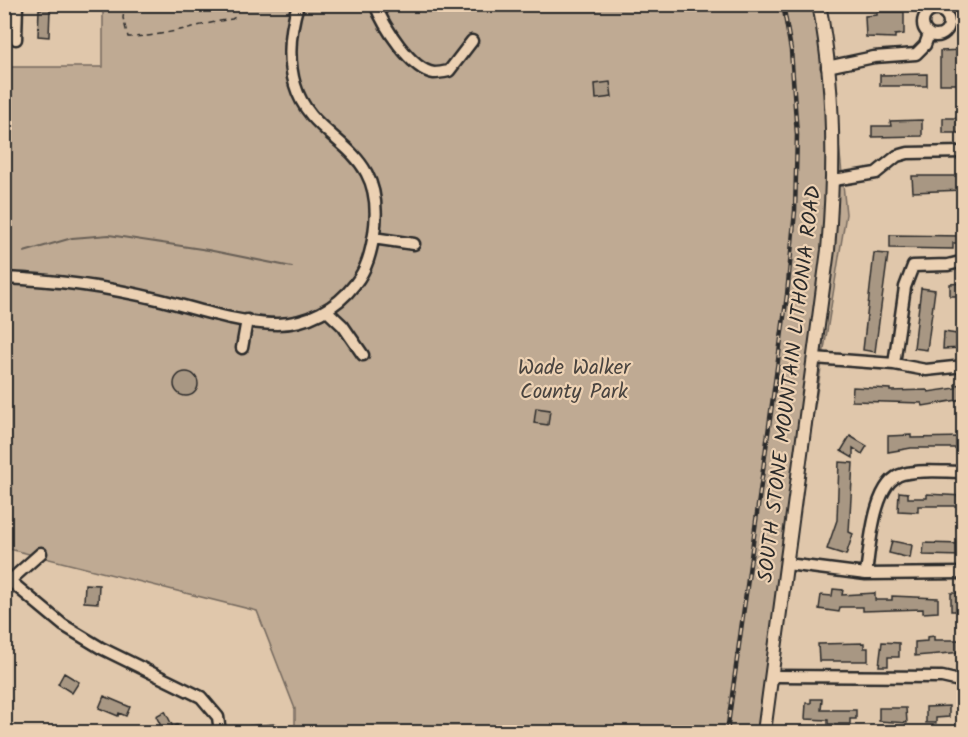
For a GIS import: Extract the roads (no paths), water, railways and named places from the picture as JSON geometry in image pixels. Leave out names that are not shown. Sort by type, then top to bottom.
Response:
[{"type":"main road","name":"SOUTH STONE MOUNTAIN LITHONIA ROAD","points":[[764,732],[814,358],[834,180],[833,131],[819,4]]},
{"type":"street","points":[[16,39],[17,4]]},
{"type":"street","points":[[4,278],[101,288],[262,324],[291,323],[326,310],[346,295],[361,276],[373,238],[375,204],[365,170],[350,150],[310,113],[295,86],[290,45],[298,4]]},
{"type":"street","points":[[375,4],[390,30],[416,65],[433,73],[449,71],[472,41]]},
{"type":"street","points":[[945,8],[949,20],[948,29],[938,36],[929,34],[924,27],[925,16],[945,8]]},
{"type":"street","points":[[827,67],[874,57],[916,54],[925,45],[929,34]]},
{"type":"street","points":[[834,180],[876,173],[897,156],[908,153],[963,152]]},
{"type":"street","points":[[373,238],[414,244]]},
{"type":"street","points":[[894,364],[905,287],[913,266],[948,265],[963,261]]},
{"type":"street","points":[[326,310],[343,326],[363,355]]},
{"type":"street","points":[[242,348],[247,320]]},
{"type":"street","points":[[814,358],[894,364],[926,370],[963,366]]},
{"type":"street","points":[[866,574],[877,511],[888,482],[901,474],[963,472]]},
{"type":"street","points":[[41,553],[7,583],[63,625],[100,648],[201,697],[218,717],[220,732]]},
{"type":"street","points":[[787,564],[866,574],[963,573]]},
{"type":"street","points":[[772,676],[942,677],[963,682]]},
{"type":"waterway","points":[[24,252],[72,238],[109,235],[208,250],[292,267]]},
{"type":"railway","points":[[727,732],[787,295],[795,211],[797,135],[791,50],[783,4]]},
{"type":"park label","name":"Wade Walker County Park","points":[[574,379]]}]
